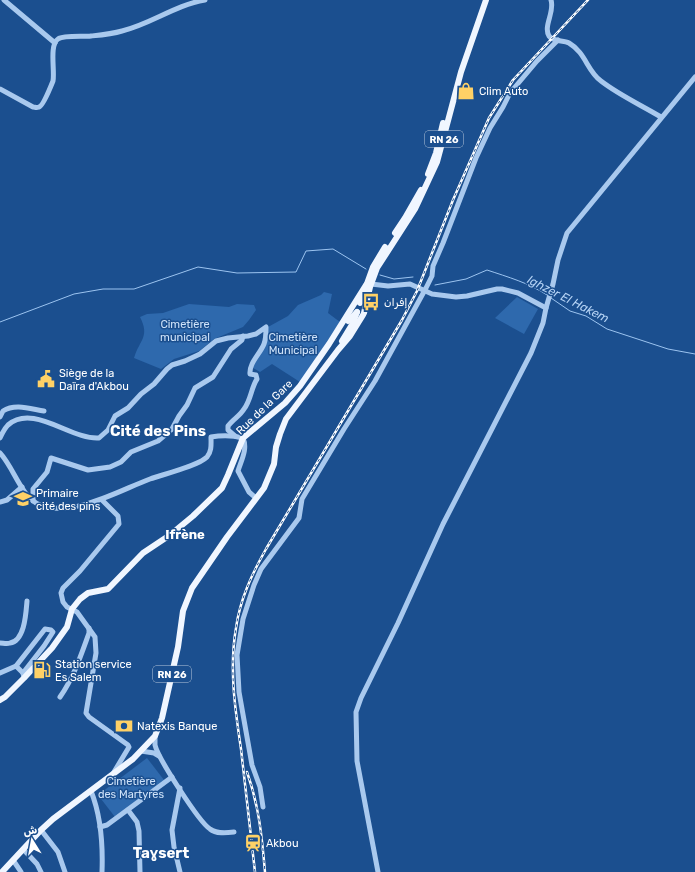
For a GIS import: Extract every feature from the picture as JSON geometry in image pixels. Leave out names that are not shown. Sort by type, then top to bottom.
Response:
[{"type":"main road","name":"RN 26","points":[[2,872],[53,819],[141,752],[155,736],[164,711],[178,647],[183,611],[187,599],[199,576],[264,488],[274,464],[276,448],[286,419],[338,350],[360,313],[375,268],[420,193],[436,153],[456,74],[482,0]]},
{"type":"main road","name":"RN 26","points":[[375,268],[415,209],[432,174],[441,149],[461,72],[486,0]]},
{"type":"main road","points":[[360,313],[358,303],[370,282]]},
{"type":"main road","name":"Rue de la Gare","points":[[0,700],[5,697],[52,648],[68,627],[72,609],[80,599],[88,593],[108,589],[143,553],[170,535],[193,516],[222,488],[243,438],[285,403],[295,392],[316,365],[349,314],[358,303]]},
{"type":"main road","points":[[349,314],[360,313]]},
{"type":"main road","points":[[330,344],[349,319],[360,313]]},
{"type":"street","points":[[4,0],[55,43]]},
{"type":"street","points":[[0,89],[33,107],[40,107],[44,102],[52,81],[52,57],[55,43],[58,39],[64,37],[93,36],[122,31],[146,23],[194,2],[205,0]]},
{"type":"street","points":[[551,0],[552,12],[548,34],[552,39],[569,43],[584,56],[591,69],[600,80],[661,117]]},
{"type":"street","points":[[263,807],[260,787],[252,765],[242,709],[237,655],[243,619],[254,585],[261,569],[299,518],[302,499],[375,381],[432,276],[433,266],[476,158],[490,128],[510,93],[537,61],[558,40]]},
{"type":"street","points":[[378,872],[357,761],[356,712],[361,698],[398,623],[443,524],[531,353],[544,323],[546,308],[567,233],[695,77]]},
{"type":"street","points":[[370,282],[388,286],[410,284],[424,291],[441,296],[456,297],[502,289],[518,293],[546,308]]},
{"type":"street","points":[[0,436],[8,425],[14,421],[30,417],[86,437],[99,438],[108,430],[115,416],[128,408],[172,365],[200,354],[216,341],[256,334],[266,327],[265,342],[250,370],[250,374],[256,375],[257,379],[254,383],[249,400],[241,413],[233,419],[228,426],[228,430],[235,436]]},
{"type":"street","points":[[33,501],[33,489],[47,472],[51,458],[88,470],[110,466],[121,462],[131,452],[158,441],[167,434],[172,429],[187,405],[195,388],[213,377],[231,349],[242,340],[243,336]]},
{"type":"street","points":[[0,416],[2,411],[12,407],[44,411]]},
{"type":"street","points":[[0,453],[7,461],[22,488],[33,501],[41,505],[60,509],[102,500],[150,479],[202,461],[212,448],[211,437],[221,435],[235,436],[243,438],[245,444],[245,449],[238,471],[249,492],[256,498]]},
{"type":"street","points":[[0,502],[7,500],[22,488]]},
{"type":"street","points":[[102,500],[118,516],[119,524],[80,571],[63,588],[61,593],[63,602],[67,607],[77,612],[95,637],[96,653],[86,713],[129,747],[113,774]]},
{"type":"street","points":[[0,643],[10,643],[20,635],[24,626],[27,601]]},
{"type":"street","points":[[60,697],[68,686],[79,661],[89,633],[89,628]]},
{"type":"street","points":[[0,673],[16,666],[45,629],[53,632],[24,676],[16,666]]},
{"type":"street","points":[[155,736],[155,746],[159,756],[191,807],[209,829],[215,832],[234,832]]},
{"type":"street","points":[[141,752],[154,753],[159,756]]},
{"type":"street","points":[[100,827],[107,825],[172,777]]},
{"type":"street","points":[[180,788],[172,830],[174,847],[180,872]]},
{"type":"street","points":[[91,791],[103,846],[102,872]]},
{"type":"street","points":[[128,810],[137,822],[139,831],[140,872]]},
{"type":"street","points":[[41,830],[58,852],[65,872]]},
{"type":"street","points":[[23,849],[38,864],[41,872]]},
{"type":"street","points":[[13,860],[21,872]]},
{"type":"green space","name":"Cimetière Municipal","points":[[324,292],[332,294],[328,313],[340,322],[300,382],[272,364],[260,372],[253,368],[268,327],[288,316],[298,305],[321,295]]},
{"type":"green space","points":[[517,297],[538,309],[524,334],[495,318]]},
{"type":"green space","name":"Cimetière municipal","points":[[189,304],[229,307],[237,304],[254,305],[256,310],[243,327],[214,339],[199,351],[174,359],[161,369],[134,358],[144,334],[143,324],[140,317],[147,314],[163,313]]},
{"type":"green space","name":"Cimetière des Martyres","points":[[147,758],[164,780],[115,817],[98,795]]},
{"type":"waterway","name":"Ighzer El Hakem","points":[[0,322],[74,294],[103,289],[134,289],[198,267],[237,273],[296,272],[306,251],[333,249],[366,269]]},
{"type":"waterway","name":"Ighzer El Hakem","points":[[435,285],[466,279],[487,270],[526,284],[547,295]]},
{"type":"waterway","name":"Ighzer El Hakem","points":[[380,275],[394,279],[413,277]]},
{"type":"waterway","name":"Ighzer El Hakem","points":[[551,298],[570,311],[586,316],[607,329],[668,349],[695,354]]},
{"type":"railway","points":[[255,872],[235,704],[233,673],[236,628],[240,607],[247,587],[266,549],[402,320],[417,291],[453,200],[489,118],[513,80],[588,0]]},
{"type":"railway","points":[[247,772],[257,809],[265,872]]},
{"type":"place","name":"Clim Auto","points":[[466,91]]},
{"type":"place","name":"إفران","points":[[371,302]]},
{"type":"place","name":"Siège de la Daïra d'Akbou","points":[[46,379]]},
{"type":"place","name":"Primaire cité des pins","points":[[23,499]]},
{"type":"place","name":"Station service Es Salem","points":[[42,670]]},
{"type":"place","name":"Natexis Banque","points":[[124,726]]},
{"type":"place","name":"Akbou","points":[[253,843]]},
{"type":"district","name":"Cité des Pins","points":[[158,431]]},
{"type":"district","name":"Ifrène","points":[[185,534]]},
{"type":"district","name":"Taɣsert","points":[[161,853]]}]
